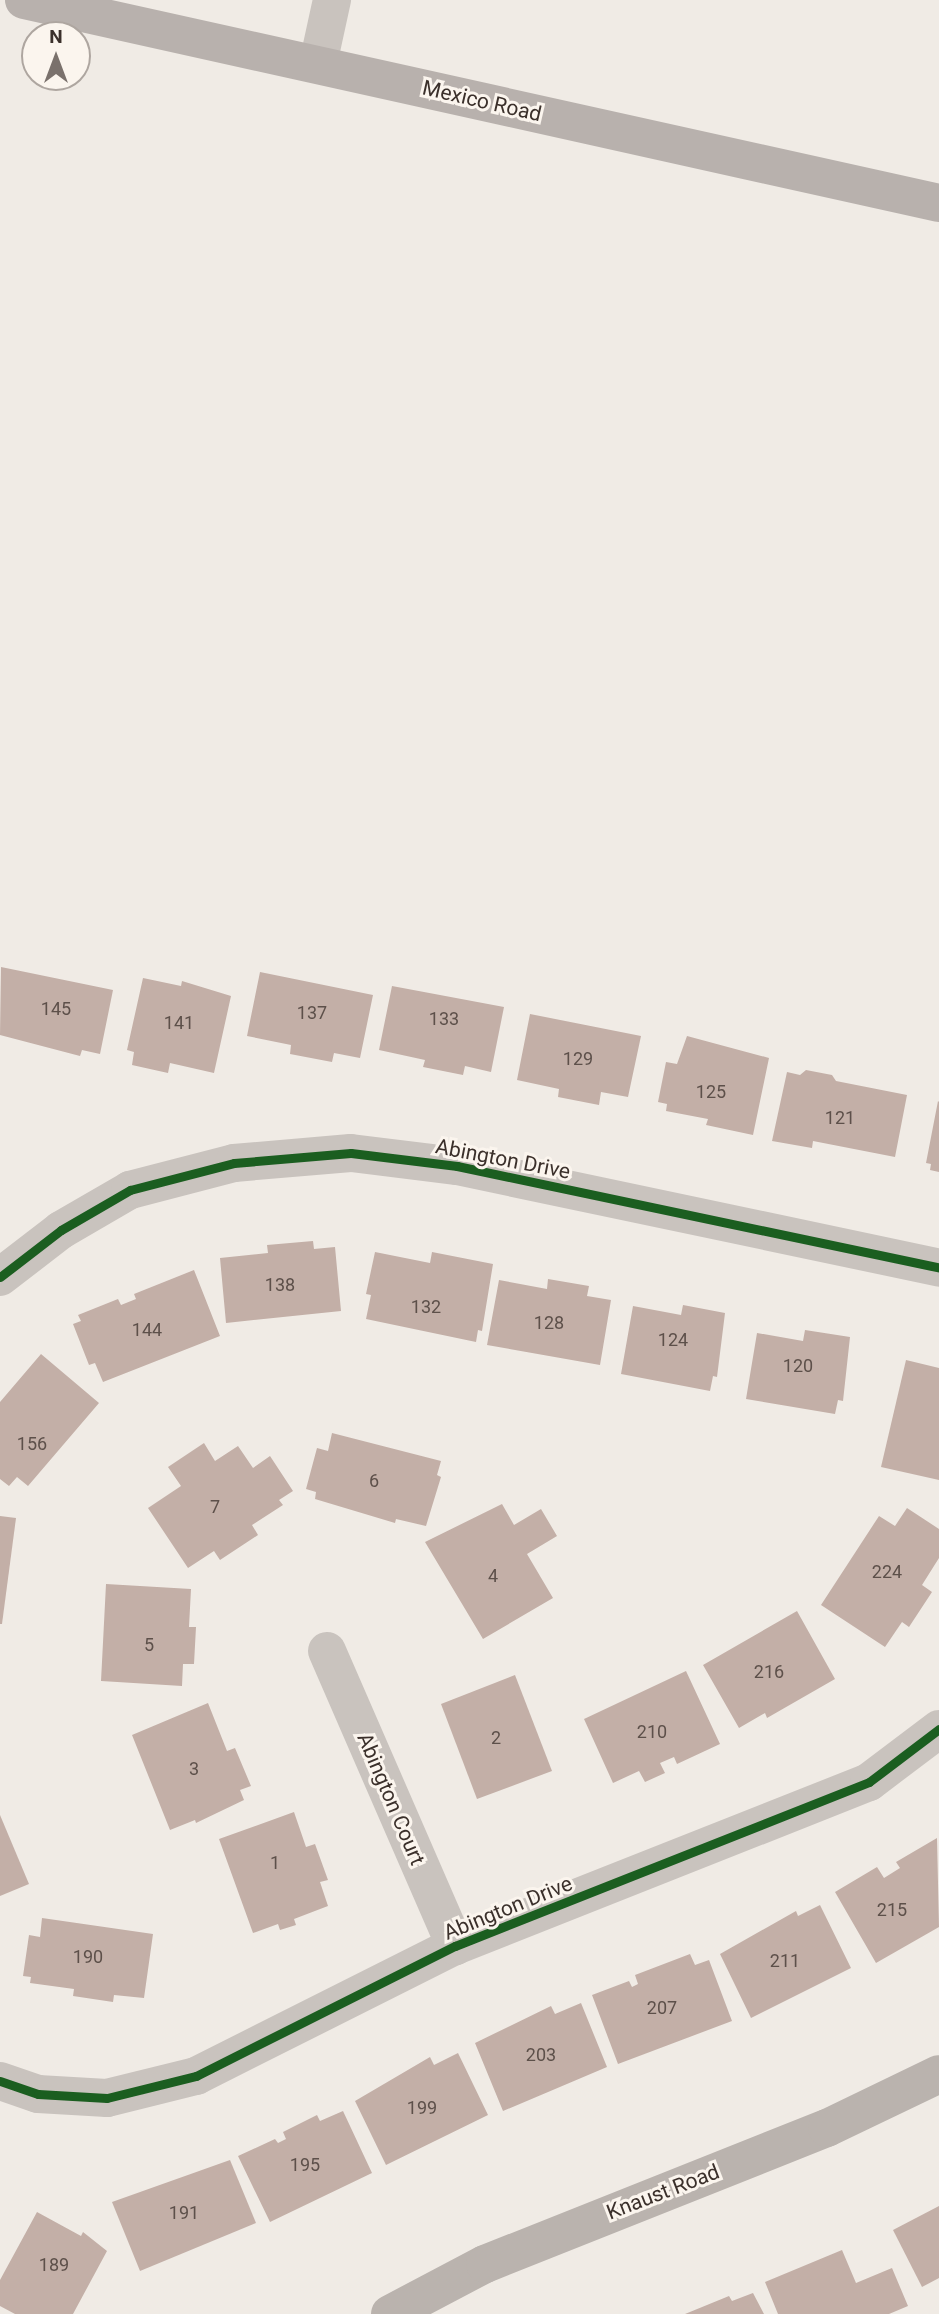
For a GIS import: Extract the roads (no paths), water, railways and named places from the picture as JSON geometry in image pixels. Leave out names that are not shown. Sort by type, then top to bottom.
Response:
[{"type":"main road","name":"Mexico Road","points":[[24,0],[939,203]]},
{"type":"main road","name":"Knaust Road","points":[[390,2314],[496,2259],[827,2128],[939,2074]]},
{"type":"street","points":[[318,64],[332,0]]},
{"type":"street","name":"Abington Drive","points":[[5,1262],[130,1191],[234,1163],[351,1153],[457,1166],[939,1268]]},
{"type":"street","name":"Abington Court","points":[[327,1651],[455,1946]]},
{"type":"street","name":"Abington Drive","points":[[0,2081],[38,2094],[107,2098],[196,2076],[455,1946],[869,1782],[939,1729]]}]
